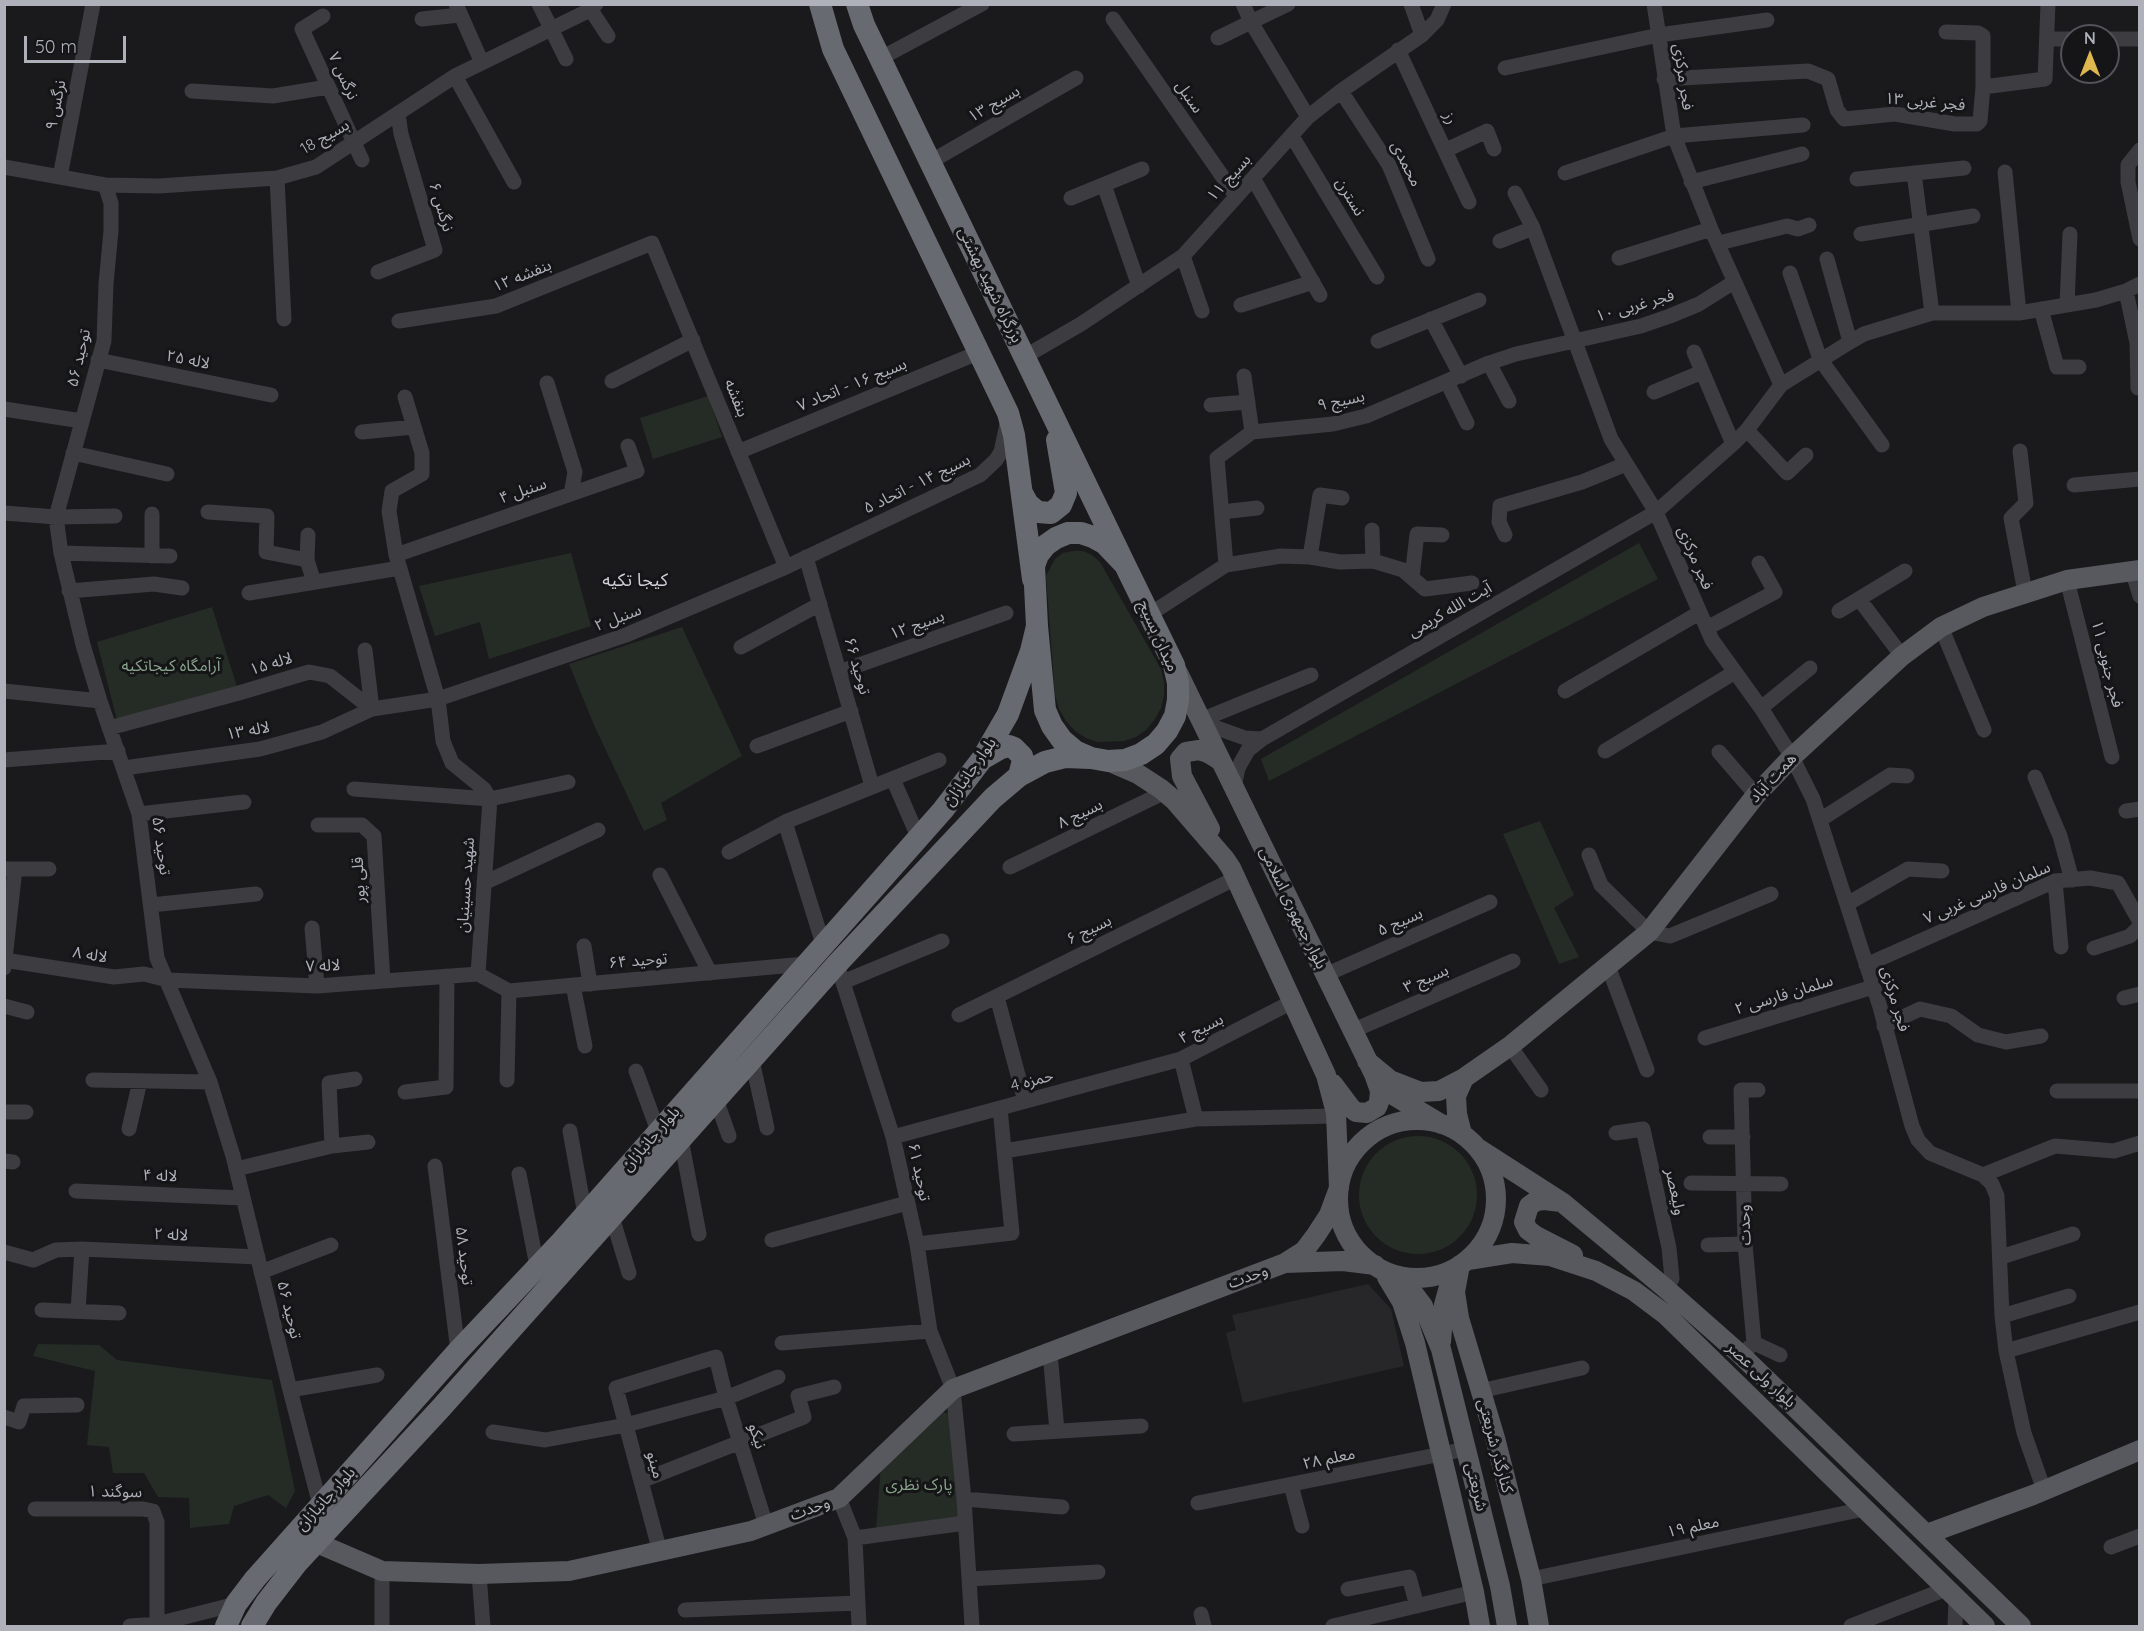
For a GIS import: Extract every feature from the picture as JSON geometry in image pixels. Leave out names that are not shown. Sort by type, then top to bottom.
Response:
[{"type":"highway","name":"بزرگراه شهید بهشتی","points":[[857,4],[930,162],[1125,565]]},
{"type":"highway","points":[[819,6],[833,49],[1008,413],[1014,435],[1033,579]]},
{"type":"highway","points":[[1022,493],[1032,509],[1044,513],[1057,510],[1064,500],[1066,493],[1058,446],[1048,408]]},
{"type":"highway","name":"میدان بسیج","points":[[1068,533],[1081,533],[1104,543],[1125,565],[1174,665],[1178,683],[1178,700],[1175,716],[1167,731],[1156,744],[1141,754],[1125,760],[1100,760],[1075,751],[1062,740],[1048,718],[1043,698],[1036,626],[1034,566],[1038,555],[1046,545],[1068,533]]},
{"type":"highway","name":"بلوار جانبازان","points":[[226,1626],[236,1604],[255,1579],[320,1505],[458,1351],[585,1215],[805,964],[919,839],[982,759],[1008,714],[1031,651],[1036,626]]},
{"type":"highway","points":[[982,759],[1001,748],[1009,746],[1014,748],[1023,760],[1020,776]]},
{"type":"highway","name":"بلوار جانبازان","points":[[252,1626],[266,1603],[297,1563],[440,1409],[716,1099],[840,973],[986,805],[1020,776],[1054,759],[1076,757],[1100,760]]},
{"type":"main road","name":"همت آباد","points":[[1371,1068],[1390,1080],[1421,1092],[1439,1091],[1464,1078],[1510,1046],[1649,932],[1756,795],[1792,757],[1902,656],[1941,627],[1983,606],[2067,580],[2136,570]]},
{"type":"main road","name":"بلوار جمهوری اسلامی","points":[[1174,665],[1371,1068],[1393,1095],[1441,1124]]},
{"type":"main road","points":[[1221,762],[1208,753],[1191,750],[1183,755],[1179,765],[1182,776],[1234,873],[1326,1075],[1336,1116],[1339,1210],[1344,1228],[1353,1244],[1365,1258],[1419,1300],[1441,1349]]},
{"type":"main road","points":[[1100,760],[1138,774],[1165,792],[1213,844],[1234,873]]},
{"type":"main road","points":[[1326,1075],[1351,1108],[1361,1113],[1372,1111],[1379,1102],[1380,1091],[1371,1068]]},
{"type":"main road","points":[[1461,1134],[1456,1114],[1456,1096],[1464,1078]]},
{"type":"main road","points":[[1339,1188],[1345,1166],[1358,1147],[1375,1132],[1396,1123],[1419,1120],[1441,1124],[1461,1134],[1479,1149],[1491,1168],[1496,1190],[1496,1213],[1485,1239],[1453,1276],[1446,1294],[1442,1318],[1441,1349]]},
{"type":"main road","name":"بلوار ولی عصر","points":[[1479,1149],[1563,1203],[1664,1287],[1747,1349],[1927,1534],[2021,1626]]},
{"type":"main road","name":"وحدت","points":[[317,1543],[382,1571],[479,1574],[569,1571],[766,1526],[839,1498],[953,1389],[1286,1263],[1304,1251],[1316,1235],[1329,1215],[1339,1188]]},
{"type":"main road","points":[[1563,1203],[1544,1200],[1536,1201],[1529,1206],[1524,1222],[1528,1230],[1612,1278]]},
{"type":"main road","name":"بلوار ولی عصر","points":[[1464,1263],[1504,1253],[1550,1256],[1612,1278],[1634,1291],[1666,1315],[1985,1626]]},
{"type":"main road","name":"وحدت","points":[[1286,1263],[1343,1261],[1381,1269]]},
{"type":"main road","points":[[1381,1269],[1397,1276],[1416,1278],[1435,1276],[1464,1263]]},
{"type":"main road","name":"کنارگذر شریعتی","points":[[1464,1263],[1456,1283],[1456,1303],[1495,1438],[1531,1579],[1539,1626]]},
{"type":"main road","points":[[1381,1269],[1391,1281],[1402,1302],[1414,1342],[1474,1592],[1480,1626]]},
{"type":"main road","name":"شریعتی","points":[[1441,1349],[1500,1586],[1507,1626]]},
{"type":"main road","points":[[1927,1534],[2044,1490],[2139,1450]]},
{"type":"street","name":"نرگس ۹","points":[[60,177],[93,4]]},
{"type":"street","points":[[539,4],[566,59]]},
{"type":"street","points":[[881,58],[982,4]]},
{"type":"street","points":[[1243,4],[1251,22],[1308,117]]},
{"type":"street","points":[[1218,38],[1287,4]]},
{"type":"street","points":[[1411,4],[1422,35]]},
{"type":"street","name":"بسیج ۱۱","points":[[1024,357],[1081,324],[1183,256],[1308,117],[1398,50],[1422,35],[1437,20],[1444,4]]},
{"type":"street","name":"فجر مرکزی","points":[[1654,4],[1674,136],[1711,229],[1780,385]]},
{"type":"street","points":[[1983,87],[2045,78],[2048,4]]},
{"type":"street","name":"بسیج 18","points":[[4,167],[105,185],[159,186],[277,178],[316,167],[455,76],[550,30],[591,6]]},
{"type":"street","points":[[591,6],[608,36]]},
{"type":"street","points":[[422,19],[458,10],[482,63]]},
{"type":"street","name":"نرگس ۷","points":[[323,16],[302,29],[362,160]]},
{"type":"street","name":"سنبل","points":[[1113,19],[1236,196]]},
{"type":"street","points":[[1505,68],[1659,35],[1767,20]]},
{"type":"street","name":"فجر غربی ۱۳","points":[[1664,79],[1808,71],[1828,80],[1837,110],[1844,119],[1895,114],[1955,124],[1977,124],[1980,121],[1983,87],[1983,36],[1978,33],[1946,32]]},
{"type":"street","points":[[2047,39],[2060,39]]},
{"type":"street","points":[[2120,39],[2139,39]]},
{"type":"street","name":"رز","points":[[1398,50],[1469,202]]},
{"type":"street","points":[[455,76],[514,182]]},
{"type":"street","name":"بسیج ۱۳","points":[[930,162],[1076,78]]},
{"type":"street","points":[[192,91],[273,96],[328,87]]},
{"type":"street","name":"محمدی","points":[[1341,91],[1389,165],[1428,260]]},
{"type":"street","name":"نرگس ۶","points":[[378,272],[435,250],[401,134],[398,114]]},
{"type":"street","points":[[1565,173],[1674,136],[1803,125]]},
{"type":"street","points":[[1446,150],[1487,131],[1494,149]]},
{"type":"street","name":"نسترن","points":[[1292,136],[1377,277]]},
{"type":"street","points":[[2139,150],[2128,165],[2127,182],[2139,239]]},
{"type":"street","points":[[1691,182],[1802,154]]},
{"type":"street","points":[[1857,179],[1964,168]]},
{"type":"street","points":[[1071,198],[1142,169]]},
{"type":"street","points":[[2005,172],[2019,313]]},
{"type":"street","points":[[1914,173],[1932,313]]},
{"type":"street","points":[[277,178],[284,319]]},
{"type":"street","points":[[1241,305],[1317,289],[1253,178]]},
{"type":"street","name":"توحید ۵۶","points":[[105,185],[111,203],[111,231],[104,341],[56,517],[61,553],[69,591],[100,701],[139,814],[157,958],[210,1082],[236,1169],[320,1505]]},
{"type":"street","points":[[1104,185],[1139,286]]},
{"type":"street","name":"فجر مرکزی","points":[[1515,193],[1533,228],[1611,439],[1656,512],[1707,628],[1792,757],[1814,799],[1918,1140],[1930,1153],[1983,1175]]},
{"type":"street","points":[[1861,234],[1973,216]]},
{"type":"street","points":[[1719,243],[1787,226],[1798,229],[1809,225]]},
{"type":"street","points":[[1500,241],[1533,228]]},
{"type":"street","points":[[1619,258],[1711,229]]},
{"type":"street","points":[[2067,304],[2070,234]]},
{"type":"street","name":"بنفشه ۱۲","points":[[399,321],[496,306],[652,243]]},
{"type":"street","name":"بنفشه","points":[[652,243],[786,567]]},
{"type":"street","points":[[1183,256],[1202,311]]},
{"type":"street","points":[[1827,260],[1850,342]]},
{"type":"street","points":[[1790,273],[1820,359],[1882,445]]},
{"type":"street","name":"فجر غربی ۱۰","points":[[1575,341],[1641,326],[1670,316],[1699,304],[1734,282]]},
{"type":"street","points":[[1694,352],[1733,444],[1747,430],[1780,385],[1864,334],[1932,313],[2019,313],[2096,300],[2133,287],[2138,388]]},
{"type":"street","points":[[1378,341],[1479,300]]},
{"type":"street","points":[[2041,309],[2057,367],[2079,367]]},
{"type":"street","points":[[1431,319],[1454,379],[1467,423]]},
{"type":"street","points":[[612,381],[693,340]]},
{"type":"street","name":"بسیج ۹","points":[[1252,432],[1333,424],[1366,416],[1489,363],[1516,354],[1575,341]]},
{"type":"street","name":"بسیج ۱۶ - اتحاد ۷","points":[[738,452],[980,352]]},
{"type":"street","name":"لاله ۲۵","points":[[98,360],[272,395]]},
{"type":"street","points":[[1489,363],[1509,400]]},
{"type":"street","points":[[1654,392],[1702,372]]},
{"type":"street","points":[[1226,565],[1217,458],[1252,432],[1244,376]]},
{"type":"street","points":[[547,384],[575,472],[571,494]]},
{"type":"street","points":[[405,397],[422,453],[422,474],[392,491],[389,511],[398,561],[438,699],[443,741],[452,763],[484,789],[490,799]]},
{"type":"street","points":[[1211,405],[1248,402]]},
{"type":"street","points":[[4,409],[82,421]]},
{"type":"street","name":"بسیج ۱۴ - اتحاد ۵","points":[[806,557],[980,474],[996,460],[1001,452],[1006,437],[1008,413]]},
{"type":"street","points":[[362,432],[414,427]]},
{"type":"street","points":[[1747,430],[1787,473],[1806,455]]},
{"type":"street","name":"آیت الله کریمی","points":[[1234,787],[1238,768],[1248,750],[1262,739],[1656,512],[1733,444]]},
{"type":"street","name":"سنبل ۴","points":[[249,593],[314,582],[398,561],[637,471],[628,446]]},
{"type":"street","points":[[2020,451],[2026,503],[2011,518],[2025,592]]},
{"type":"street","points":[[73,453],[167,474]]},
{"type":"street","points":[[1505,535],[1499,522],[1500,506],[1582,482],[1626,464]]},
{"type":"street","points":[[2074,485],[2139,479]]},
{"type":"street","points":[[1310,557],[1320,495],[1342,498]]},
{"type":"street","points":[[1222,512],[1257,508]]},
{"type":"street","points":[[208,512],[267,516],[266,552],[307,560]]},
{"type":"street","points":[[4,513],[56,517],[115,516]]},
{"type":"street","points":[[152,514],[152,556]]},
{"type":"street","points":[[1372,530],[1373,561]]},
{"type":"street","points":[[1412,577],[1417,534],[1442,535]]},
{"type":"street","points":[[308,536],[307,560],[314,582]]},
{"type":"street","points":[[61,553],[170,556]]},
{"type":"street","points":[[1150,614],[1226,565],[1281,556],[1310,557],[1340,562],[1373,561],[1403,570],[1425,589],[1472,583]]},
{"type":"street","name":"سنبل ۲","points":[[438,699],[626,635],[806,557]]},
{"type":"street","name":"توحید ۶۶","points":[[806,557],[872,786]]},
{"type":"street","points":[[1707,628],[1775,592],[1759,563]]},
{"type":"street","points":[[2136,570],[2139,596]]},
{"type":"street","points":[[1839,611],[1905,571]]},
{"type":"street","name":"فجر جنوبی ۱۱","points":[[2067,580],[2112,757]]},
{"type":"street","points":[[69,591],[154,584],[182,588]]},
{"type":"street","points":[[1859,599],[1902,656]]},
{"type":"street","points":[[741,647],[820,604]]},
{"type":"street","name":"بسیج ۱۲","points":[[839,672],[1006,613]]},
{"type":"street","points":[[1565,691],[1700,613]]},
{"type":"street","points":[[1941,627],[1984,730]]},
{"type":"street","points":[[365,650],[372,709],[438,699]]},
{"type":"street","points":[[1761,708],[1810,668]]},
{"type":"street","name":"لاله ۱۵","points":[[109,728],[309,672],[330,676],[372,709]]},
{"type":"street","points":[[1605,751],[1735,672]]},
{"type":"street","points":[[1202,722],[1311,675]]},
{"type":"street","points":[[4,691],[100,701]]},
{"type":"street","name":"لاله ۱۳","points":[[124,768],[260,749],[322,732],[372,709]]},
{"type":"street","points":[[757,746],[851,711]]},
{"type":"street","points":[[1202,722],[1245,738],[1262,739]]},
{"type":"street","points":[[4,760],[118,752]]},
{"type":"street","points":[[1719,752],[1756,795]]},
{"type":"street","points":[[729,852],[784,822],[939,760]]},
{"type":"street","points":[[1820,820],[1890,775],[1907,776]]},
{"type":"street","points":[[2035,777],[2060,836],[2072,880]]},
{"type":"street","points":[[893,778],[919,839]]},
{"type":"street","points":[[354,789],[490,799],[568,782]]},
{"type":"street","name":"بسیج ۸","points":[[1011,867],[1165,792]]},
{"type":"street","name":"شهید حسینیان","points":[[478,974],[490,799]]},
{"type":"street","points":[[139,814],[244,802]]},
{"type":"street","points":[[784,822],[823,944]]},
{"type":"street","name":"قلی پور","points":[[318,825],[362,825],[374,836],[383,981]]},
{"type":"street","points":[[484,883],[598,830]]},
{"type":"street","points":[[1589,855],[1601,885],[1649,932],[1670,936],[1771,894]]},
{"type":"street","points":[[5,963],[10,869],[49,869]]},
{"type":"street","points":[[1847,904],[1908,869],[1942,871]]},
{"type":"street","name":"بسیج ۶","points":[[959,1015],[1234,873]]},
{"type":"street","points":[[660,875],[710,973]]},
{"type":"street","name":"سلمان فارسی غربی ۷","points":[[1866,965],[2055,881],[2090,878],[2118,883],[2139,924]]},
{"type":"street","points":[[2055,881],[2061,947]]},
{"type":"street","points":[[151,905],[256,894]]},
{"type":"street","name":"بسیج ۵","points":[[1325,975],[1490,902]]},
{"type":"street","points":[[2094,948],[2130,936],[2139,924]]},
{"type":"street","points":[[312,928],[317,986]]},
{"type":"street","points":[[840,973],[942,941]]},
{"type":"street","points":[[584,946],[590,984]]},
{"type":"street","name":"بسیج ۳","points":[[1353,1031],[1513,961]]},
{"type":"street","name":"لاله ۸","points":[[5,963],[114,977],[144,974],[168,980]]},
{"type":"street","name":"توحید ۶۴","points":[[509,991],[805,964]]},
{"type":"street","points":[[1608,966],[1647,1070]]},
{"type":"street","name":"توحید ۶۱","points":[[840,973],[893,1137],[917,1244],[930,1331],[953,1389],[964,1499],[972,1626]]},
{"type":"street","points":[[478,974],[509,991],[507,1080]]},
{"type":"street","name":"لاله ۷","points":[[168,980],[317,986],[478,974]]},
{"type":"street","points":[[405,1092],[446,1087],[447,976]]},
{"type":"street","points":[[573,985],[585,1046]]},
{"type":"street","name":"سلمان فارسی ۲","points":[[1705,1038],[1873,987]]},
{"type":"street","points":[[2124,998],[2139,994]]},
{"type":"street","points":[[997,997],[1025,1101]]},
{"type":"street","name":"بسیج ۴","points":[[1196,1119],[1181,1059],[1292,1002]]},
{"type":"street","points":[[4,1006],[27,1012]]},
{"type":"street","points":[[1884,1026],[1920,1009],[1951,1016],[1978,1035],[2006,1042],[2040,1036]]},
{"type":"street","points":[[1510,1046],[1541,1090]]},
{"type":"street","name":"حمزه 4","points":[[893,1137],[1181,1059]]},
{"type":"street","points":[[752,1060],[767,1128]]},
{"type":"street","points":[[636,1071],[658,1131]]},
{"type":"street","points":[[332,1146],[329,1083],[355,1078]]},
{"type":"street","points":[[93,1080],[210,1082]]},
{"type":"street","points":[[129,1129],[140,1081]]},
{"type":"street","name":"وحدت","points":[[1747,1349],[1742,1090],[1758,1090]]},
{"type":"street","points":[[2057,1090],[2139,1091]]},
{"type":"street","points":[[716,1099],[729,1136]]},
{"type":"street","points":[[917,1244],[1012,1233],[1000,1108]]},
{"type":"street","points":[[4,1112],[26,1112]]},
{"type":"street","points":[[1004,1151],[1196,1119],[1336,1116]]},
{"type":"street","name":"ولیعصر","points":[[1616,1133],[1643,1129],[1669,1248],[1671,1279],[1664,1287]]},
{"type":"street","points":[[570,1131],[585,1215]]},
{"type":"street","points":[[1710,1137],[1743,1137]]},
{"type":"street","points":[[681,1139],[699,1234]]},
{"type":"street","points":[[236,1169],[332,1146],[368,1142]]},
{"type":"street","points":[[2044,1490],[2024,1433],[2006,1351],[2002,1316],[1997,1196],[1992,1184],[1983,1175],[2055,1146],[2115,1151],[2139,1143]]},
{"type":"street","name":"توحید ۵۸","points":[[435,1166],[458,1351]]},
{"type":"street","points":[[519,1174],[537,1266]]},
{"type":"street","points":[[1691,1183],[1782,1184]]},
{"type":"street","name":"لاله ۴","points":[[76,1191],[243,1198]]},
{"type":"street","points":[[772,1240],[907,1203]]},
{"type":"street","points":[[612,1217],[629,1273]]},
{"type":"street","points":[[2001,1257],[2073,1234]]},
{"type":"street","points":[[1708,1245],[1745,1244]]},
{"type":"street","points":[[260,1265],[331,1245]]},
{"type":"street","points":[[78,1311],[82,1249]]},
{"type":"street","name":"لاله ۲","points":[[4,1252],[33,1260],[56,1250],[82,1249],[260,1265]]},
{"type":"street","points":[[2002,1316],[2069,1296]]},
{"type":"street","points":[[42,1310],[119,1313]]},
{"type":"street","points":[[2006,1351],[2139,1312]]},
{"type":"street","points":[[783,1343],[930,1331]]},
{"type":"street","points":[[1747,1349],[1780,1355]]},
{"type":"street","points":[[1050,1353],[1057,1431]]},
{"type":"street","name":"نیکو","points":[[616,1388],[716,1357],[726,1398],[766,1526]]},
{"type":"street","points":[[1480,1391],[1582,1368]]},
{"type":"street","points":[[290,1390],[377,1375]]},
{"type":"street","points":[[493,1432],[545,1440],[626,1425],[726,1398],[778,1377]]},
{"type":"street","points":[[641,1481],[804,1417],[798,1396],[834,1387]]},
{"type":"street","name":"مینو","points":[[616,1388],[660,1552]]},
{"type":"street","points":[[4,1417],[19,1422],[24,1406],[77,1405]]},
{"type":"street","points":[[1014,1434],[1141,1426]]},
{"type":"street","name":"معلم ۲۸","points":[[1198,1503],[1466,1449]]},
{"type":"street","points":[[1291,1485],[1302,1526]]},
{"type":"street","points":[[839,1498],[855,1538],[859,1626]]},
{"type":"street","points":[[964,1499],[1062,1507]]},
{"type":"street","name":"سوگند ۱","points":[[35,1509],[143,1509],[153,1511],[157,1522],[157,1624]]},
{"type":"street","name":"معلم ۱۹","points":[[1531,1579],[1864,1509]]},
{"type":"street","points":[[855,1538],[965,1523]]},
{"type":"street","points":[[2111,1547],[2139,1536]]},
{"type":"street","points":[[382,1571],[382,1626]]},
{"type":"street","points":[[969,1579],[1098,1572]]},
{"type":"street","points":[[479,1574],[483,1626]]},
{"type":"street","points":[[1348,1589],[1409,1577],[1417,1606]]},
{"type":"street","points":[[1334,1626],[1474,1592]]},
{"type":"street","points":[[1851,1626],[1951,1594],[1955,1626]]},
{"type":"street","points":[[685,1610],[858,1603]]},
{"type":"street","points":[[130,1626],[157,1624],[236,1604]]},
{"type":"shaded area","points":[[1368,1284],[1391,1309],[1404,1366],[1243,1403],[1226,1333],[1236,1330],[1232,1315]]},
{"type":"green space","points":[[708,396],[722,437],[653,459],[640,418]]},
{"type":"green space","points":[[1639,543],[1658,579],[1269,781],[1261,759]]},
{"type":"green space","points":[[1083,551],[1100,562],[1161,669],[1164,695],[1161,708],[1147,729],[1136,737],[1124,741],[1098,742],[1075,731],[1059,709],[1055,695],[1046,576],[1055,559],[1063,553]]},
{"type":"green space","points":[[571,553],[591,626],[489,659],[480,622],[435,636],[419,586]]},
{"type":"green space","name":"آرامگاه کیجاتکیه","points":[[212,607],[239,693],[119,728],[97,642]]},
{"type":"green space","points":[[682,627],[742,756],[661,803],[667,820],[644,831],[594,725],[569,664]]},
{"type":"green space","points":[[1540,821],[1574,895],[1554,908],[1579,957],[1559,964],[1503,834]]},
{"type":"green space","points":[[1418,1136],[1441,1140],[1460,1153],[1473,1172],[1477,1195],[1473,1218],[1460,1237],[1441,1250],[1418,1254],[1395,1250],[1376,1237],[1363,1218],[1359,1195],[1363,1172],[1376,1153],[1395,1140]]},
{"type":"green space","points":[[38,1344],[99,1345],[117,1360],[272,1380],[295,1491],[286,1508],[268,1495],[234,1506],[229,1524],[190,1528],[189,1498],[158,1497],[144,1473],[113,1473],[109,1447],[87,1445],[95,1371],[33,1356]]},
{"type":"green space","name":"پارک نظری","points":[[943,1412],[950,1414],[961,1518],[876,1530],[881,1465]]},
{"type":"district","name":"کیجا تکیه","points":[[635,581]]}]
